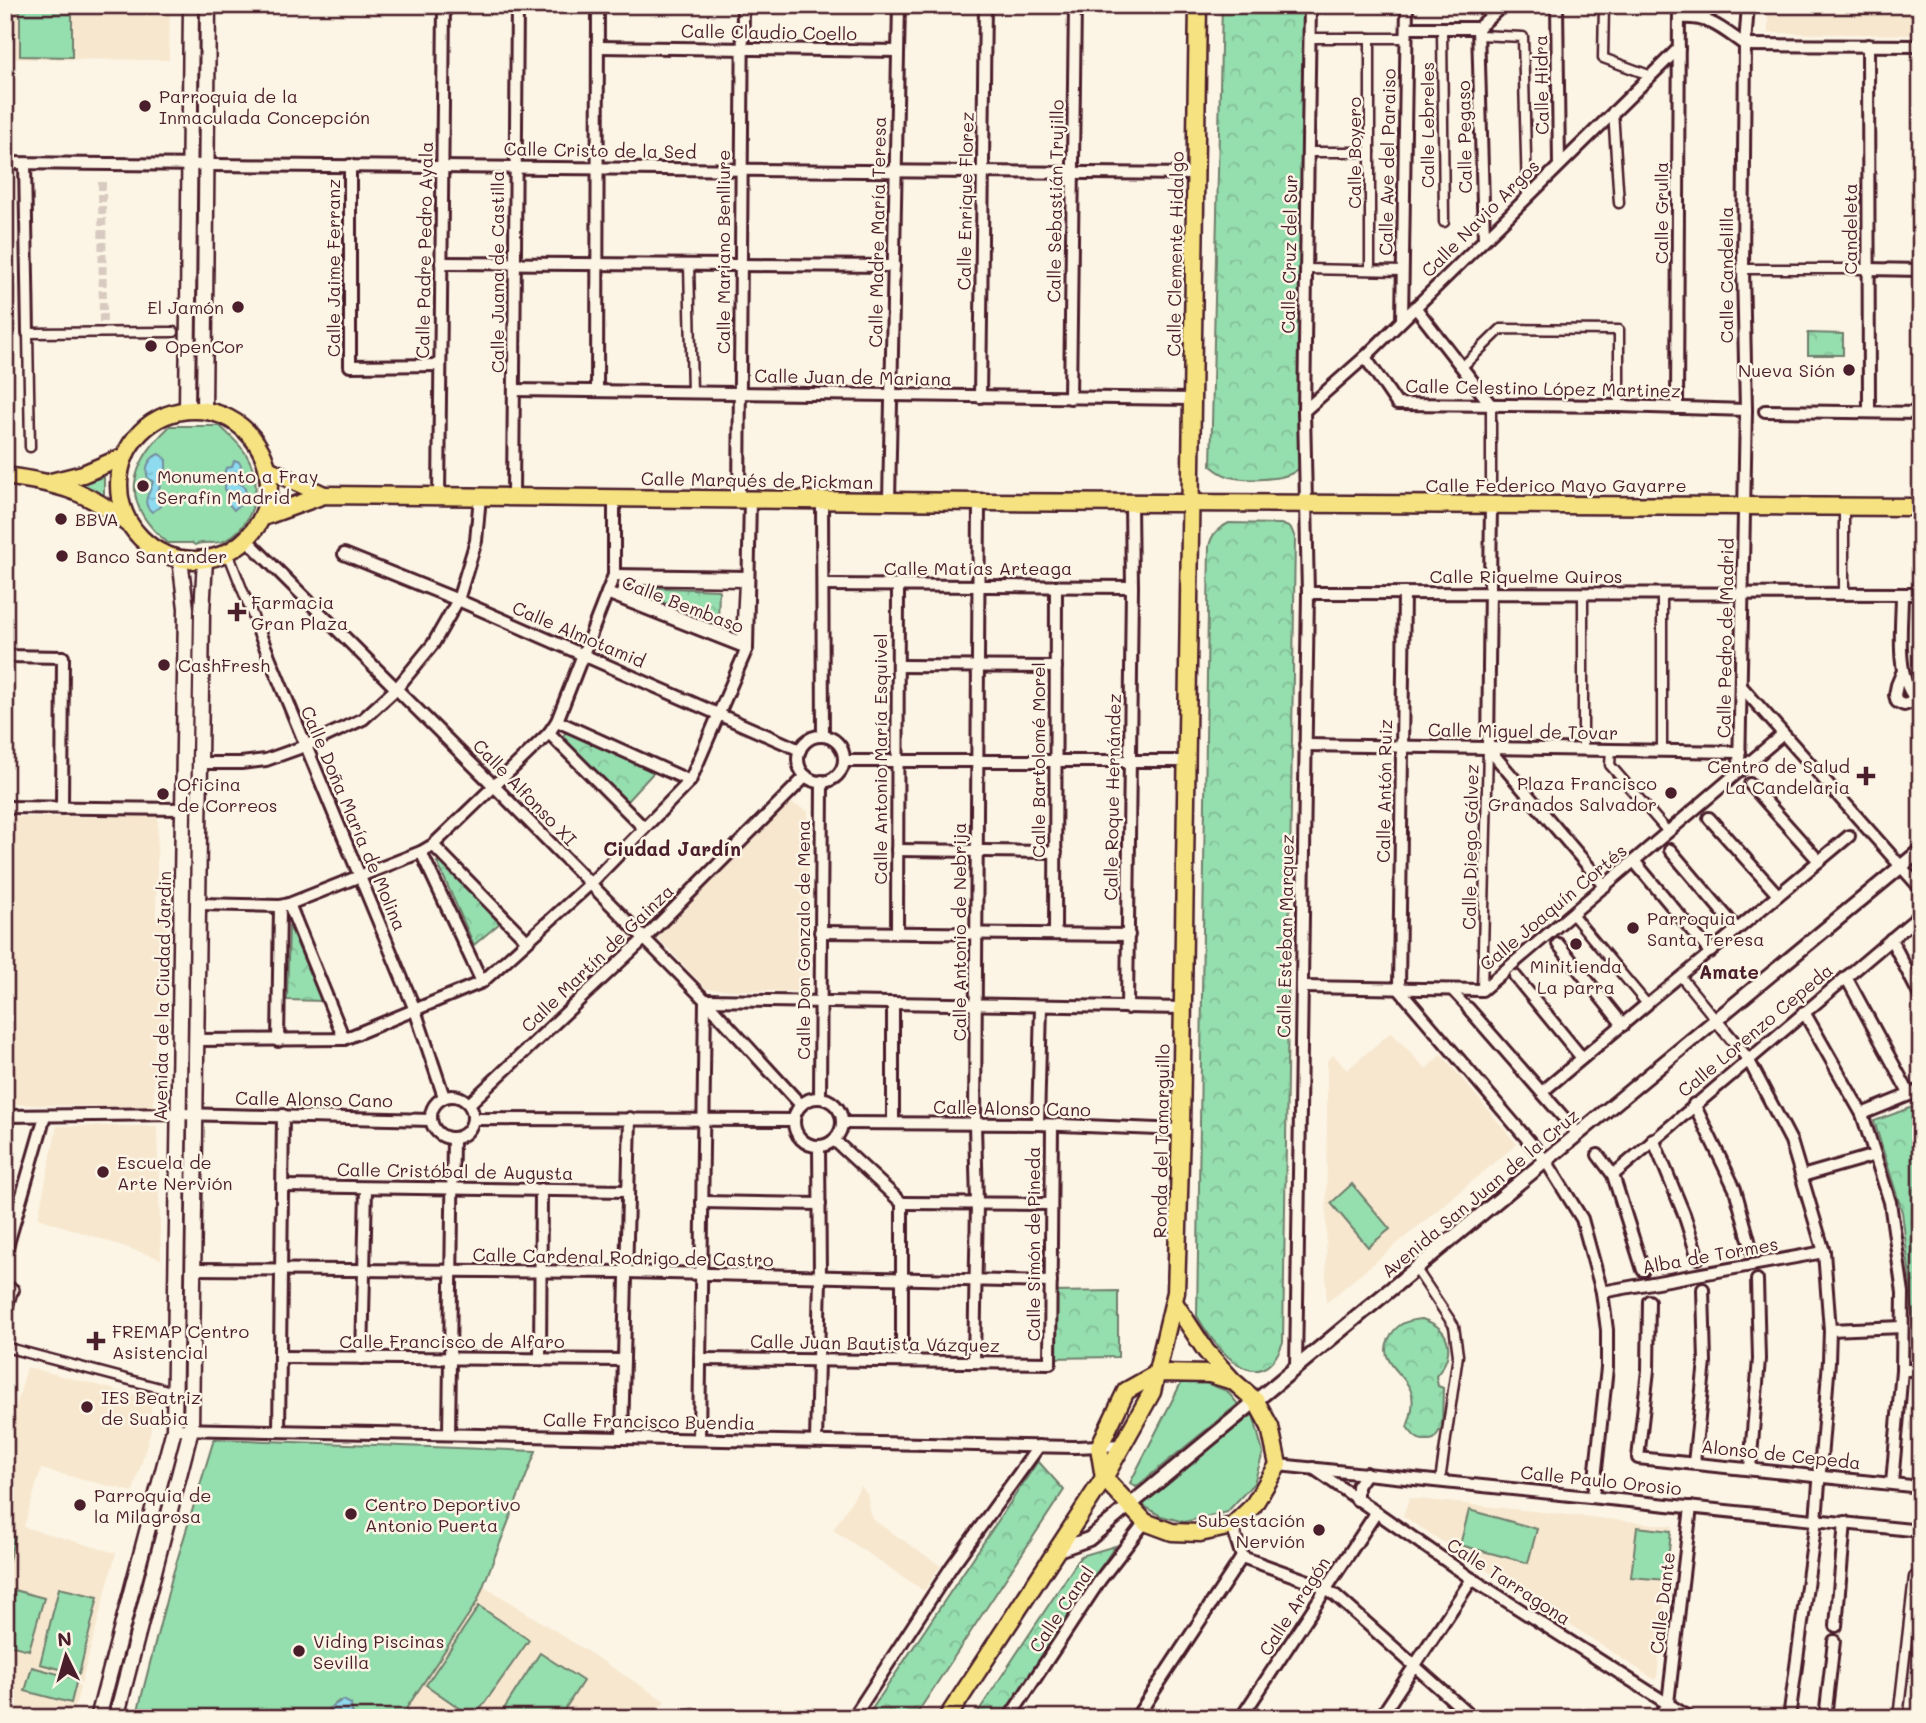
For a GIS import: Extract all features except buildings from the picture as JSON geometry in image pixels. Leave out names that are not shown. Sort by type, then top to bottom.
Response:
[{"type":"main road","points":[[187,411],[191,5]]},
{"type":"main road","points":[[204,411],[208,5]]},
{"type":"main road","name":"Calle Clemente Hidalgo","points":[[1190,504],[1198,5]]},
{"type":"main road","points":[[5,476],[51,482],[86,495],[112,510],[153,548],[180,559],[205,560],[228,553],[247,540],[263,517],[270,494],[268,469],[255,440],[236,423],[204,411],[169,415],[151,424],[137,436],[125,456],[119,485],[124,513],[130,525]]},
{"type":"main road","points":[[51,482],[83,474],[125,456]]},
{"type":"main road","points":[[268,469],[324,495]]},
{"type":"main road","points":[[263,517],[324,495]]},
{"type":"main road","name":"Calle Marqués de Pickman","points":[[324,495],[1190,504]]},
{"type":"main road","name":"Calle Federico Mayo Gayarre","points":[[1190,504],[1921,507]]},
{"type":"main road","name":"Ronda del Tamarguillo","points":[[947,1718],[1124,1446],[1152,1392],[1174,1301],[1181,1130],[1190,504]]},
{"type":"main road","name":"Avenida de la Ciudad Jardin","points":[[98,1718],[174,1429],[186,600],[180,559]]},
{"type":"main road","name":"Avenida de la Ciudad Jardin","points":[[116,1718],[191,1429],[202,609],[205,560]]},
{"type":"main road","points":[[1174,1301],[1206,1351],[1233,1381],[1256,1401],[1270,1427],[1278,1465],[1252,1506],[1232,1526],[1200,1533],[1172,1532],[1145,1522],[1104,1478],[1099,1447],[1126,1391],[1158,1373],[1210,1374],[1233,1381]]},
{"type":"street","name":"Calle Padre Pedro Ayala","points":[[439,496],[444,5]]},
{"type":"street","name":"Calle Juana de Castilla","points":[[513,496],[517,5]]},
{"type":"street","points":[[597,391],[598,5]]},
{"type":"street","name":"Calle Mariano Benlliure","points":[[743,5],[740,393],[748,577],[747,648]]},
{"type":"street","name":"Calle Madre María Teresa","points":[[889,500],[899,5]]},
{"type":"street","name":"Calle Enrique Florez","points":[[980,397],[985,5]]},
{"type":"street","name":"Calle Sebastián Trujillo","points":[[1070,398],[1075,5]]},
{"type":"street","name":"Calle Cruz del Sur","points":[[1305,504],[1310,5]]},
{"type":"street","name":"Calle Ave del Paraiso","points":[[1402,320],[1407,5]]},
{"type":"street","points":[[1478,32],[1503,5]]},
{"type":"street","name":"Calle Hidra","points":[[1557,5],[1559,165]]},
{"type":"street","points":[[1604,5],[1603,58],[1649,75]]},
{"type":"street","name":"Calle Grulla","points":[[1677,408],[1679,5]]},
{"type":"street","points":[[1679,18],[1699,17],[1720,5]]},
{"type":"street","name":"Calle Candelilla","points":[[1745,505],[1743,269],[1745,45],[1748,5]]},
{"type":"street","points":[[1699,17],[1745,45],[1921,46]]},
{"type":"street","points":[[1310,38],[1370,38],[1443,28],[1523,37],[1527,196]]},
{"type":"street","name":"Calle Lebreles","points":[[1443,28],[1444,222]]},
{"type":"street","name":"Calle Pegaso","points":[[1478,32],[1484,239]]},
{"type":"street","name":"Calle Boyero","points":[[1370,38],[1370,269]]},
{"type":"street","name":"Candeleta","points":[[1868,45],[1868,412]]},
{"type":"street","name":"Calle Claudio Coello","points":[[598,47],[898,51]]},
{"type":"street","name":"Calle Navio Argos","points":[[1304,411],[1365,357],[1679,48]]},
{"type":"street","points":[[1613,111],[1619,203]]},
{"type":"street","points":[[1308,152],[1370,152]]},
{"type":"street","name":"Calle Cristo de la Sed","points":[[5,163],[1195,174]]},
{"type":"street","points":[[25,163],[30,447]]},
{"type":"street","name":"Calle Jaime Ferranz","points":[[350,165],[350,366],[440,365]]},
{"type":"street","points":[[441,263],[894,266]]},
{"type":"street","points":[[689,265],[692,392]]},
{"type":"street","points":[[1306,269],[1402,271]]},
{"type":"street","points":[[1743,269],[1921,270]]},
{"type":"street","points":[[1415,307],[1491,405],[1491,483]]},
{"type":"street","points":[[1462,367],[1501,329],[1619,330],[1619,406]]},
{"type":"street","points":[[28,333],[174,332]]},
{"type":"street","name":"Calle Celestino López Martinez","points":[[1365,357],[1397,404],[1746,410]]},
{"type":"street","name":"Calle Juan de Mariana","points":[[514,390],[1191,399]]},
{"type":"street","points":[[1765,411],[1921,413]]},
{"type":"street","points":[[201,763],[241,764],[266,760],[304,746],[363,719],[397,688],[433,644],[458,600],[476,541],[480,496]]},
{"type":"street","points":[[614,497],[619,578],[621,593],[741,640],[744,582],[619,578]]},
{"type":"street","points":[[822,500],[823,736]]},
{"type":"street","name":"Calle Antonio de Nebrija","points":[[974,1361],[979,502]]},
{"type":"street","name":"Calle Roque Hernández","points":[[1127,1008],[1131,503]]},
{"type":"street","name":"Calle Esteban Marquez","points":[[1296,1368],[1308,593],[1305,504]]},
{"type":"street","points":[[1491,504],[1488,748],[1605,886]]},
{"type":"street","name":"Calle Pedro de Madrid","points":[[1739,771],[1745,505]]},
{"type":"street","points":[[1844,506],[1844,594]]},
{"type":"street","name":"Calle Alfonso XI","points":[[247,540],[495,786],[705,1000],[801,1105]]},
{"type":"street","name":"Calle Doña María de Molina","points":[[228,553],[304,746],[361,876],[415,1010],[444,1097]]},
{"type":"street","name":"Calle Almotamid","points":[[344,554],[458,600],[800,750]]},
{"type":"street","points":[[619,578],[748,577]]},
{"type":"street","points":[[200,904],[284,905],[433,845],[549,733],[557,721],[584,656],[607,593],[619,578]]},
{"type":"street","name":"Calle Matías Arteaga","points":[[823,585],[1132,587]]},
{"type":"street","name":"Calle Antonio María Esquivel","points":[[897,932],[898,585]]},
{"type":"street","name":"Calle Bartolomé Morel","points":[[1055,933],[1056,586]]},
{"type":"street","name":"Calle Bembaso","points":[[607,593],[747,648]]},
{"type":"street","name":"Calle Riquelme Quiros","points":[[1308,593],[1921,594]]},
{"type":"street","name":"Calle Antón Ruiz","points":[[1399,989],[1404,593]]},
{"type":"street","points":[[1583,594],[1583,749]]},
{"type":"street","points":[[1662,594],[1662,750]]},
{"type":"street","points":[[1902,594],[1902,673]]},
{"type":"street","points":[[198,1040],[344,1039],[482,982],[590,884],[690,781],[747,648]]},
{"type":"street","points":[[5,656],[63,657],[62,808]]},
{"type":"street","points":[[898,666],[1056,667]]},
{"type":"street","points":[[1741,686],[1921,890]]},
{"type":"street","points":[[557,721],[690,781]]},
{"type":"street","points":[[549,733],[644,828]]},
{"type":"street","name":"Calle Joaquín Cortés","points":[[1302,987],[1482,990],[1783,734]]},
{"type":"street","points":[[823,736],[836,741],[841,747],[844,761],[839,773],[822,781],[806,776],[799,764],[800,750],[809,739],[823,736]]},
{"type":"street","name":"Calle Miguel de Tovar","points":[[1306,745],[1740,752]]},
{"type":"street","name":"Calle Diego Gálvez","points":[[1482,990],[1488,748]]},
{"type":"street","points":[[1611,750],[1611,765],[1664,835],[1670,850],[1737,929]]},
{"type":"street","points":[[844,761],[1186,761]]},
{"type":"street","points":[[1739,771],[1819,862]]},
{"type":"street","name":"Calle Martín de Gainza","points":[[469,1104],[644,939],[806,776]]},
{"type":"street","name":"Calle Don Gonzalo de Mena","points":[[820,1098],[822,781]]},
{"type":"street","points":[[1698,806],[1778,895]]},
{"type":"street","points":[[5,807],[184,809]]},
{"type":"street","points":[[1542,1092],[1864,824]]},
{"type":"street","points":[[433,845],[527,941]]},
{"type":"street","points":[[897,850],[1056,852]]},
{"type":"street","name":"Avenida San Juan de la Cruz","points":[[1055,1552],[1089,1539],[1921,850]]},
{"type":"street","points":[[421,852],[482,982]]},
{"type":"street","points":[[1634,861],[1710,952]]},
{"type":"street","points":[[284,905],[344,1039]]},
{"type":"street","points":[[278,1041],[284,905]]},
{"type":"street","points":[[1572,914],[1647,1004]]},
{"type":"street","name":"Calle Lorenzo Cepeda","points":[[1613,1175],[1921,914]]},
{"type":"street","points":[[820,932],[1129,936]]},
{"type":"street","points":[[1549,933],[1623,1025]]},
{"type":"street","points":[[1891,939],[1921,998]]},
{"type":"street","points":[[1516,976],[1582,1058]]},
{"type":"street","points":[[1681,976],[1748,1059],[1791,1140],[1824,1252],[1830,1330],[1820,1475],[1789,1718]]},
{"type":"street","points":[[1846,977],[1915,1093],[1862,1114]]},
{"type":"street","points":[[1399,989],[1546,1161],[1582,1219],[1602,1292],[1607,1330],[1607,1368],[1593,1497]]},
{"type":"street","points":[[1451,989],[1578,1134]]},
{"type":"street","points":[[699,1439],[705,1000],[1183,1008]]},
{"type":"street","points":[[893,1004],[893,1122]]},
{"type":"street","name":"Calle Simón de Pineda","points":[[1038,1124],[1041,1006]]},
{"type":"street","points":[[1804,1012],[1862,1114],[1890,1202],[1903,1293],[1902,1370],[1892,1483]]},
{"type":"street","points":[[444,1097],[458,1097],[469,1104],[474,1119],[467,1132],[453,1138],[441,1135],[433,1126],[431,1119],[434,1106],[444,1097]]},
{"type":"street","points":[[820,1098],[838,1109],[842,1123],[839,1135],[834,1140],[819,1146],[811,1145],[798,1136],[794,1120],[801,1105],[820,1098]]},
{"type":"street","points":[[1694,1104],[1735,1189],[1752,1251]]},
{"type":"street","name":"Calle Alonso Cano","points":[[5,1116],[196,1114],[431,1119]]},
{"type":"street","points":[[279,1431],[284,1115]]},
{"type":"street","points":[[5,1254],[45,1116]]},
{"type":"street","points":[[622,1438],[629,1118]]},
{"type":"street","points":[[474,1119],[794,1120]]},
{"type":"street","name":"Calle Alonso Cano","points":[[842,1123],[1038,1124],[1181,1130]]},
{"type":"street","name":"Calle Simón de Pineda","points":[[1050,1363],[1052,1125]]},
{"type":"street","points":[[449,1434],[453,1138]]},
{"type":"street","points":[[1653,1139],[1684,1214],[1698,1258]]},
{"type":"street","points":[[834,1140],[902,1203],[1051,1204]]},
{"type":"street","points":[[816,1441],[820,1278],[819,1146]]},
{"type":"street","points":[[1598,1155],[1613,1175],[1643,1270]]},
{"type":"street","points":[[1802,1176],[1875,1155]]},
{"type":"street","name":"Calle Cristóbal de Augusta","points":[[283,1186],[628,1191]]},
{"type":"street","points":[[362,1358],[366,1188]]},
{"type":"street","points":[[540,1359],[541,1189]]},
{"type":"street","points":[[702,1202],[820,1204]]},
{"type":"street","points":[[902,1203],[902,1361]]},
{"type":"street","name":"Alba de Tormes","points":[[1602,1292],[1824,1252]]},
{"type":"street","name":"Calle Cardenal Rodrigo de Castro","points":[[194,1269],[626,1272],[1051,1282]]},
{"type":"street","points":[[1416,1269],[1454,1326],[1458,1354],[1440,1481]]},
{"type":"street","points":[[1750,1468],[1759,1359],[1757,1280]]},
{"type":"street","points":[[5,1318],[9,1289]]},
{"type":"street","points":[[1695,1463],[1705,1362],[1703,1289]]},
{"type":"street","name":"Alonso de Cepeda","points":[[1649,1301],[1648,1370],[1638,1458],[1921,1487]]},
{"type":"street","points":[[1830,1330],[1902,1327]]},
{"type":"street","points":[[5,1347],[175,1392]]},
{"type":"street","name":"Calle Francisco de Alfaro","points":[[281,1357],[624,1360]]},
{"type":"street","name":"Calle Juan Bautista Vázquez","points":[[700,1359],[1050,1363]]},
{"type":"street","points":[[1902,1370],[1921,1370]]},
{"type":"street","name":"Calle Francisco Buendia","points":[[174,1429],[1124,1446]]},
{"type":"street","points":[[853,1718],[952,1566],[1039,1446]]},
{"type":"street","name":"Calle Paulo Orosio","points":[[1278,1465],[1921,1531]]},
{"type":"street","name":"Calle Tarragona","points":[[1313,1468],[1472,1579],[1690,1718]]},
{"type":"street","points":[[1357,1500],[1357,1486],[1366,1473]]},
{"type":"street","name":"Calle Dante","points":[[1668,1703],[1691,1507]]},
{"type":"street","name":"Calle Aragón","points":[[1241,1718],[1376,1514]]},
{"type":"street","name":"Calle Canal","points":[[1009,1718],[1100,1580],[1145,1522]]},
{"type":"street","points":[[1836,1626],[1845,1522]]},
{"type":"street","points":[[1232,1526],[1242,1557]]},
{"type":"street","points":[[1242,1557],[1326,1588],[1473,1718]]},
{"type":"street","points":[[1136,1718],[1242,1557]]},
{"type":"street","points":[[1898,1718],[1914,1577]]},
{"type":"street","points":[[1380,1718],[1472,1579]]},
{"type":"street","points":[[1825,1718],[1834,1642]]},
{"type":"street","points":[[1658,1718],[1668,1703]]},
{"type":"shaded area","points":[[15,5],[170,5],[169,60],[14,59]]},
{"type":"shaded area","points":[[1768,5],[1921,5],[1921,35],[1768,33]]},
{"type":"shaded area","points":[[789,802],[808,811],[807,992],[706,989],[657,937]]},
{"type":"shaded area","points":[[158,816],[156,918],[167,918],[165,1036],[155,1037],[154,1108],[5,1104],[5,817]]},
{"type":"shaded area","points":[[1391,1032],[1426,1069],[1441,1054],[1517,1144],[1326,1303],[1327,1060],[1334,1055],[1347,1070]]},
{"type":"shaded area","name":"Escuela de Arte Nervión","points":[[57,1126],[157,1126],[161,1259],[38,1218]]},
{"type":"shaded area","points":[[27,1367],[151,1399],[151,1430],[133,1492],[41,1469],[24,1527],[116,1553],[72,1718],[5,1718],[5,1447]]},
{"type":"shaded area","points":[[861,1486],[868,1496],[870,1514],[875,1521],[941,1566],[924,1591],[833,1530]]},
{"type":"shaded area","points":[[1409,1498],[1673,1526],[1655,1680],[1403,1516]]},
{"type":"shaded area","points":[[483,1585],[665,1701],[653,1718],[400,1718],[476,1602]]},
{"type":"green space","points":[[20,5],[72,5],[72,57],[20,56]]},
{"type":"green space","points":[[197,5],[202,5],[200,133],[196,133]]},
{"type":"green space","points":[[1222,5],[1304,5],[1299,467],[1295,472],[1268,479],[1230,477],[1211,466]]},
{"type":"green space","points":[[196,201],[200,201],[199,340],[195,341]]},
{"type":"green space","points":[[1808,333],[1843,334],[1843,355],[1808,355]]},
{"type":"green space","points":[[170,426],[220,426],[237,443],[252,465],[255,477],[254,502],[244,523],[226,540],[195,545],[168,543],[152,528],[142,513],[136,499],[138,470],[145,456]]},
{"type":"green space","points":[[104,477],[104,495],[76,485],[77,484]]},
{"type":"green space","points":[[1229,523],[1281,524],[1291,528],[1295,538],[1283,1342],[1273,1360],[1263,1369],[1251,1370],[1238,1365],[1226,1355],[1197,1316],[1209,546],[1216,532]]},
{"type":"green space","points":[[641,587],[719,590],[718,621],[639,594]]},
{"type":"green space","points":[[567,731],[654,772],[627,801],[561,739]]},
{"type":"green space","points":[[443,858],[500,923],[474,945],[437,862]]},
{"type":"green space","points":[[289,925],[322,1001],[287,1000]]},
{"type":"green space","points":[[1921,1104],[1921,1360],[1916,1360],[1902,1212],[1874,1121]]},
{"type":"green space","points":[[1352,1184],[1390,1229],[1368,1247],[1331,1203]]},
{"type":"green space","points":[[1118,1291],[1118,1357],[1050,1358],[1051,1292]]},
{"type":"green space","points":[[1422,1319],[1440,1329],[1448,1343],[1446,1359],[1436,1376],[1438,1386],[1443,1388],[1442,1427],[1434,1439],[1425,1440],[1415,1437],[1407,1427],[1412,1411],[1412,1394],[1409,1386],[1392,1366],[1386,1351],[1387,1342],[1399,1326]]},
{"type":"green space","points":[[1203,1382],[1227,1391],[1238,1404],[1136,1487],[1130,1483],[1181,1383]]},
{"type":"green space","points":[[1253,1414],[1263,1453],[1254,1483],[1227,1512],[1184,1522],[1161,1516],[1141,1504]]},
{"type":"green space","points":[[214,1439],[536,1451],[477,1602],[400,1718],[353,1718],[353,1713],[339,1701],[329,1709],[328,1718],[136,1718],[172,1577]]},
{"type":"green space","points":[[1038,1461],[1064,1490],[914,1718],[866,1718]]},
{"type":"green space","points":[[1469,1510],[1537,1529],[1528,1563],[1460,1545]]},
{"type":"green space","points":[[1637,1527],[1671,1531],[1666,1580],[1631,1577]]},
{"type":"green space","points":[[5,1535],[15,1537],[5,1575]]},
{"type":"green space","points":[[1115,1546],[1002,1718],[974,1718],[1081,1556]]},
{"type":"green space","points":[[59,1588],[98,1597],[79,1674],[40,1664]]},
{"type":"green space","points":[[14,1590],[44,1598],[29,1650],[5,1644],[5,1622]]},
{"type":"green space","points":[[479,1606],[529,1640],[474,1718],[426,1685]]},
{"type":"green space","points":[[540,1653],[583,1681],[559,1718],[498,1718]]},
{"type":"green space","points":[[32,1667],[77,1679],[71,1703],[25,1691]]},
{"type":"water","points":[[159,454],[166,459],[166,477],[156,497],[161,506],[152,512],[146,501],[153,482],[148,478],[147,467]]},
{"type":"water","points":[[234,461],[241,465],[237,482],[244,486],[248,499],[234,510],[226,501],[229,492],[225,491],[225,470],[232,467]]},
{"type":"water","points":[[343,1700],[351,1704],[353,1718],[328,1718],[328,1709]]},
{"type":"tunnel","points":[[102,182],[103,332]]},
{"type":"place","name":"Parroquia de la Inmaculada Concepción","points":[[145,106]]},
{"type":"place","name":"El Jamón","points":[[238,307]]},
{"type":"place","name":"OpenCor","points":[[151,346]]},
{"type":"place","name":"Nueva Sión","points":[[1849,370]]},
{"type":"place","name":"Monumento a Fray Serafín Madrid","points":[[143,486]]},
{"type":"place","name":"BBVA","points":[[61,519]]},
{"type":"place","name":"Banco Santander","points":[[62,556]]},
{"type":"place","name":"Farmacia Gran Plaza","points":[[237,612]]},
{"type":"place","name":"CashFresh","points":[[164,665]]},
{"type":"place","name":"Centro de Salud La Candelaria","points":[[1866,776]]},
{"type":"place","name":"Plaza Francisco Granados Salvador","points":[[1671,793]]},
{"type":"place","name":"Oficina de Correos","points":[[163,794]]},
{"type":"place","name":"Parroquia Santa Teresa","points":[[1633,928]]},
{"type":"place","name":"Minitienda La parra","points":[[1576,944]]},
{"type":"place","name":"Escuela de Arte Nervión","points":[[103,1172]]},
{"type":"place","name":"FREMAP Centro Asistencial","points":[[96,1341]]},
{"type":"place","name":"IES Beatriz de Suabia","points":[[87,1407]]},
{"type":"place","name":"Parroquia de la Milagrosa","points":[[80,1505]]},
{"type":"place","name":"Centro Deportivo Antonio Puerta","points":[[351,1514]]},
{"type":"place","name":"Subestación Nervión","points":[[1319,1530]]},
{"type":"place","name":"Viding Piscinas Sevilla","points":[[299,1651]]},
{"type":"district","name":"Ciudad Jardín","points":[[672,848]]},
{"type":"district","name":"Amate","points":[[1729,971]]}]
